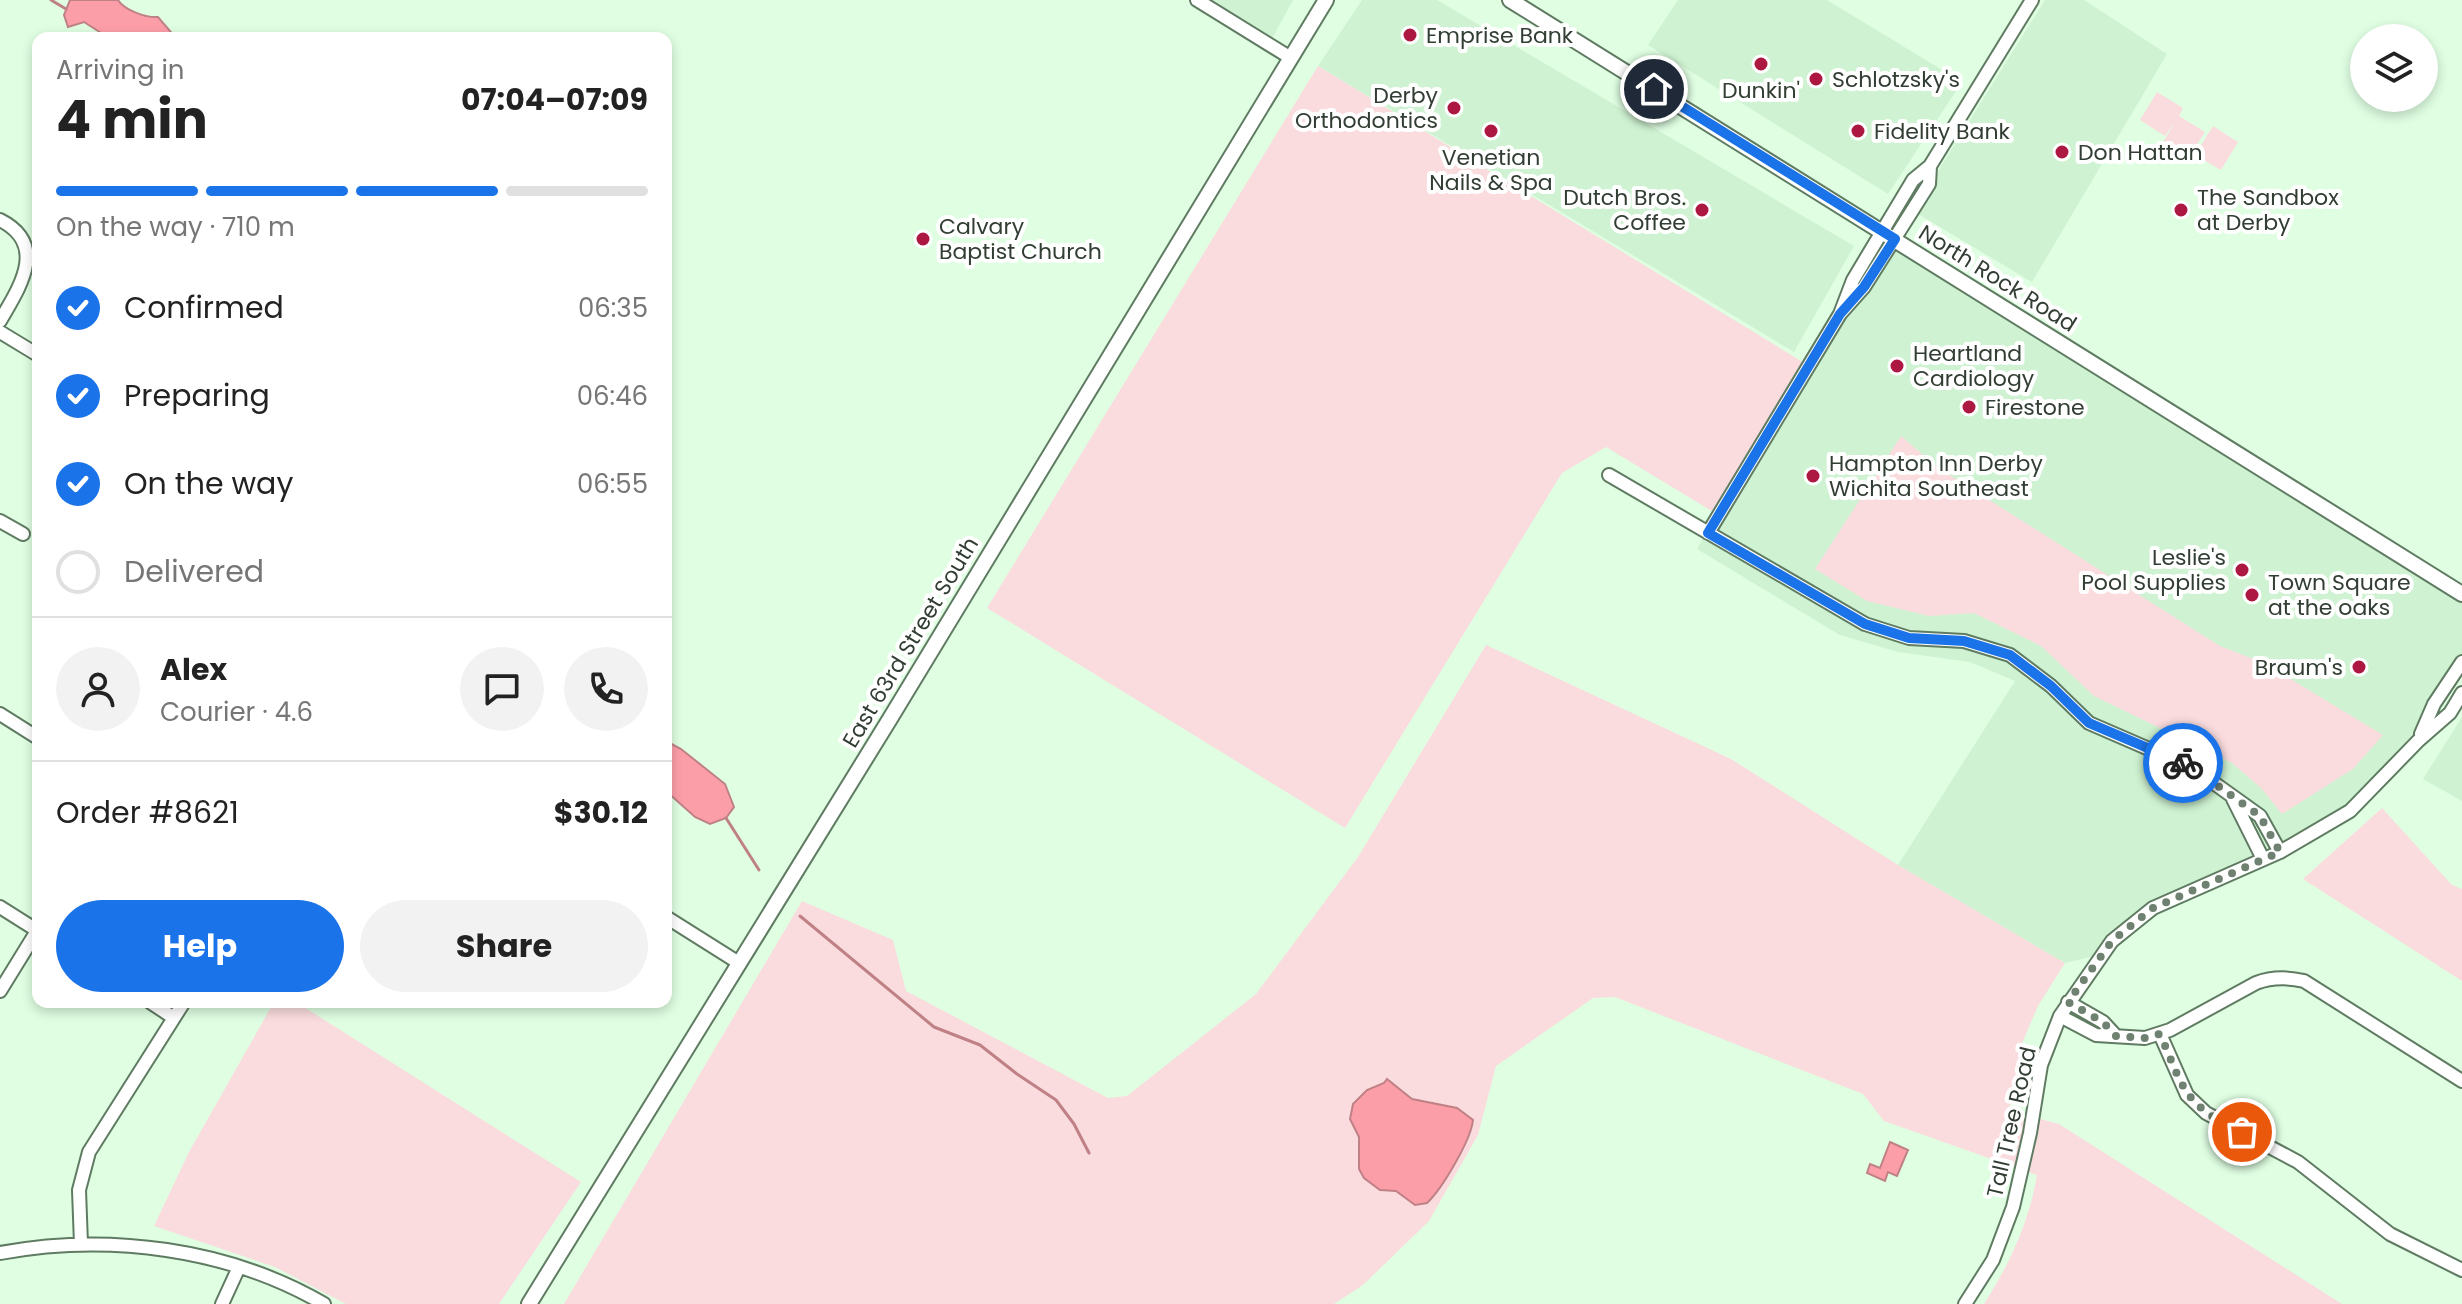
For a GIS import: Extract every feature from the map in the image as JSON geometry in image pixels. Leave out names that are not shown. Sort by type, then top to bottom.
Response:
[{"type":"main road","name":"East 63rd Street South","points":[[529,1304],[1326,0]]},
{"type":"main road","name":"North Rock Road","points":[[1510,0],[2462,594]]},
{"type":"street","points":[[1197,0],[1291,58]]},
{"type":"street","points":[[1708,533],[1840,314],[1853,280],[1889,235],[1913,180],[1930,166],[2032,0]]},
{"type":"street","points":[[0,220],[20,237],[27,267],[24,279],[0,321]]},
{"type":"street","points":[[0,332],[32,351]]},
{"type":"street","points":[[1609,475],[1865,624],[1909,638],[1964,641],[2010,655],[2051,686],[2089,723],[2193,768],[2260,816],[2280,852]]},
{"type":"street","points":[[0,521],[23,534]]},
{"type":"street","name":"Tall Tree Road","points":[[2418,741],[2434,704],[2462,662]]},
{"type":"street","name":"Tall Tree Road","points":[[1965,1304],[1993,1260],[2013,1207],[2041,1065],[2060,1016],[2112,941],[2153,908],[2280,852],[2350,811],[2450,713],[2462,693]]},
{"type":"street","points":[[0,714],[32,734]]},
{"type":"street","points":[[2232,796],[2263,859]]},
{"type":"street","points":[[0,907],[32,927]]},
{"type":"street","points":[[672,921],[739,963]]},
{"type":"street","points":[[0,991],[32,940]]},
{"type":"street","points":[[2060,1016],[2096,1035],[2145,1038],[2160,1034],[2256,983],[2269,978],[2293,978],[2304,981],[2462,1081]]},
{"type":"street","points":[[2068,1002],[2103,1022],[2116,1036]]},
{"type":"street","points":[[159,1008],[174,1018]]},
{"type":"street","points":[[81,1244],[79,1190],[89,1152],[180,1008]]},
{"type":"street","points":[[2160,1034],[2187,1095],[2206,1113],[2298,1162],[2390,1234],[2462,1270]]},
{"type":"street","points":[[0,1253],[81,1244],[157,1249],[239,1267],[287,1284],[324,1304]]},
{"type":"street","points":[[222,1304],[239,1267]]},
{"type":"shaded area","points":[[70,0],[118,0],[136,13],[158,17],[171,32],[100,32],[84,22],[68,27],[64,15]]},
{"type":"shaded area","points":[[1202,0],[1293,0],[1269,44]]},
{"type":"shaded area","points":[[1362,0],[1437,0],[1854,246],[1794,352],[1318,66]]},
{"type":"shaded area","points":[[1678,0],[1827,0],[1962,82],[1888,194],[1648,45]]},
{"type":"shaded area","points":[[2045,0],[2084,0],[2167,54],[2032,282],[1913,211]]},
{"type":"shaded area","points":[[1318,66],[1806,364],[1715,513],[1606,447],[1562,473],[1345,828],[987,608]]},
{"type":"shaded area","points":[[2157,92],[2183,108],[2179,116],[2205,132],[2187,160],[2162,144],[2175,122],[2165,136],[2140,120]]},
{"type":"shaded area","points":[[2213,126],[2238,142],[2221,170],[2195,155]]},
{"type":"shaded area","points":[[1883,232],[2462,594],[2462,666],[2418,741],[2350,811],[2153,908],[2103,954],[2065,963],[1898,865],[2015,681],[1970,662],[1898,652],[1840,635],[1697,549]]},
{"type":"shaded area","points":[[1901,436],[1937,467],[2220,646],[2266,664],[2383,735],[2353,769],[2282,814],[2261,788],[2232,763],[2094,696],[2041,646],[1974,613],[1929,616],[1867,601],[1815,569]]},
{"type":"shaded area","points":[[1486,645],[1731,759],[1898,865],[2065,963],[2038,1006],[2023,1041],[2009,1111],[2059,1124],[2342,1304],[1984,1304],[2017,1242],[2037,1175],[1884,1121],[1863,1094],[1615,997],[1593,998],[1496,1066],[1478,1135],[1429,1221],[1363,1285],[1334,1304],[564,1304],[802,901],[893,940],[906,991],[1108,1098],[1127,1096],[1256,994],[1358,857]]},
{"type":"shaded area","points":[[2462,717],[2462,801],[2423,779]]},
{"type":"shaded area","points":[[672,744],[725,784],[734,807],[726,818],[710,824],[695,817],[672,796]]},
{"type":"shaded area","points":[[2382,808],[2452,885],[2462,889],[2462,981],[2303,879]]},
{"type":"shaded area","points":[[271,1008],[306,1008],[581,1182],[499,1304],[346,1304],[275,1267],[154,1226],[189,1152]]},
{"type":"shaded area","points":[[1387,1079],[1412,1099],[1457,1108],[1473,1120],[1455,1164],[1427,1203],[1415,1205],[1396,1191],[1380,1190],[1364,1178],[1359,1169],[1359,1137],[1350,1119],[1353,1104],[1367,1090]]},
{"type":"shaded area","points":[[1890,1142],[1908,1150],[1897,1176],[1888,1172],[1885,1181],[1867,1173],[1870,1164],[1880,1168]]},
{"type":"waterway","points":[[51,0],[66,9]]},
{"type":"waterway","points":[[726,818],[759,870]]},
{"type":"waterway","points":[[800,916],[934,1027],[980,1045],[1056,1100],[1074,1124],[1089,1153]]},
{"type":"way so far","points":[[2183,763],[2260,816],[2280,852],[2153,908],[2112,941],[2068,1002],[2103,1022],[2116,1036],[2132,1039],[2160,1034],[2187,1095],[2214,1118],[2242,1132]]},
{"type":"place","name":"Emprise Bank","points":[[1410,35]]},
{"type":"place","name":"Dunkin'","points":[[1761,64]]},
{"type":"place","name":"Schlotzsky's","points":[[1816,79]]},
{"type":"place","name":"Derby Orthodontics","points":[[1454,108]]},
{"type":"place","name":"Venetian Nails & Spa","points":[[1491,131]]},
{"type":"place","name":"Fidelity Bank","points":[[1858,131]]},
{"type":"place","name":"Don Hattan","points":[[2062,152]]},
{"type":"place","name":"Dutch Bros. Coffee","points":[[1702,210]]},
{"type":"place","name":"The Sandbox at Derby","points":[[2181,210]]},
{"type":"place","name":"Calvary Baptist Church","points":[[923,239]]},
{"type":"place","name":"Heartland Cardiology","points":[[1897,366]]},
{"type":"place","name":"Firestone","points":[[1969,407]]},
{"type":"place","name":"Hampton Inn Derby Wichita Southeast","points":[[1813,476]]},
{"type":"place","name":"Leslie's Pool Supplies","points":[[2242,570]]},
{"type":"place","name":"Town Square at the oaks","points":[[2252,595]]},
{"type":"place","name":"Braum's","points":[[2359,667]]},
{"type":"route","points":[[1654,89],[1895,239],[1864,287],[1840,314],[1708,533],[1865,624],[1909,638],[1964,641],[2010,655],[2051,686],[2089,723],[2183,763]]}]
